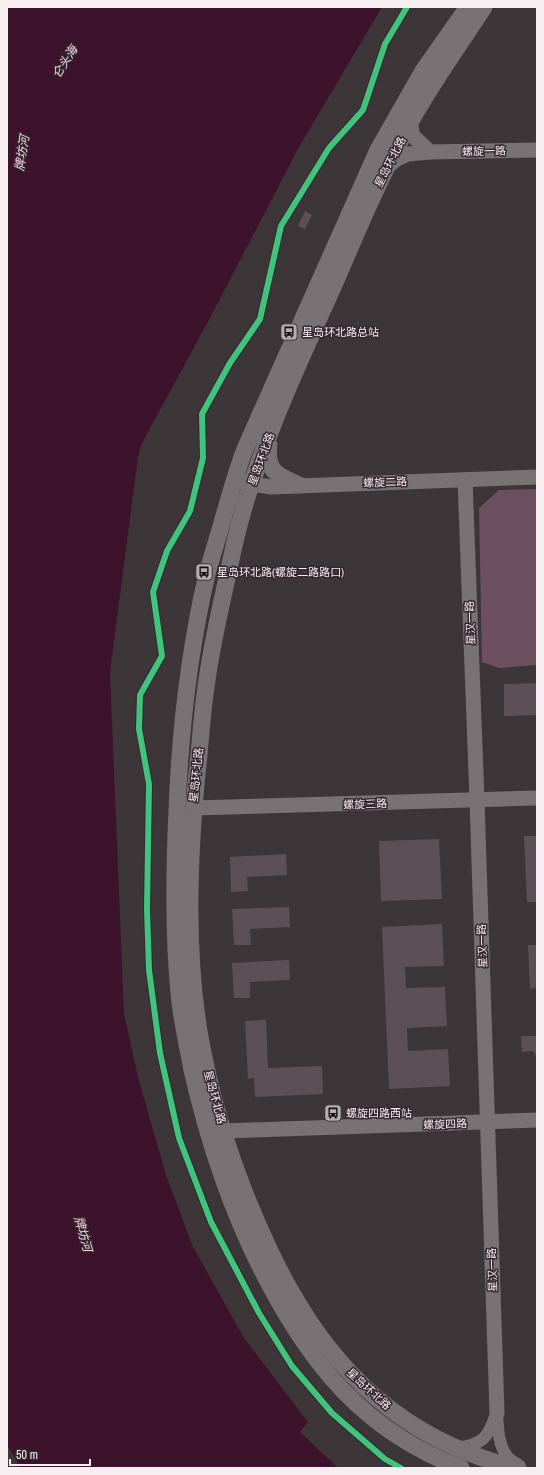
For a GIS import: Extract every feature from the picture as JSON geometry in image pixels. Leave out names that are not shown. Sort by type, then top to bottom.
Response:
[{"type":"main road","name":"星岛环北路","points":[[468,7],[423,71],[378,150],[248,442],[234,478],[208,571],[189,669],[180,748],[174,903],[180,1006],[196,1086],[259,1227],[288,1287],[322,1339],[341,1363],[362,1385],[418,1429],[437,1440],[487,1460],[517,1468]]},
{"type":"main road","name":"星岛环北路","points":[[461,1468],[437,1459],[414,1447],[391,1432],[370,1416],[332,1380],[289,1319],[258,1262],[230,1198],[216,1133],[212,1092],[200,1036],[192,971],[191,887],[193,808],[208,671],[232,553],[251,484],[286,392],[387,167],[410,122],[484,7]]},
{"type":"main road","points":[[271,432],[267,455],[272,469],[282,478],[299,485]]},
{"type":"street","points":[[410,122],[413,136],[430,152]]},
{"type":"street","name":"螺旋一路","points":[[387,167],[397,159],[408,154],[430,152],[537,150]]},
{"type":"street","name":"螺旋二路","points":[[234,478],[251,484],[271,487],[537,477]]},
{"type":"street","name":"星汉一路","points":[[465,480],[497,1413],[503,1451],[508,1458],[522,1468]]},
{"type":"street","name":"螺旋三路","points":[[193,808],[537,798]]},
{"type":"street","name":"螺旋四路","points":[[216,1133],[537,1120]]},
{"type":"street","name":"星汉一路","points":[[456,1448],[473,1445],[487,1435],[492,1427],[497,1413]]},
{"type":"shaded area","points":[[537,489],[537,665],[499,668],[482,662],[479,508],[499,490]]},
{"type":"water","points":[[7,7],[382,7],[299,147],[211,316],[141,445],[138,457],[110,672],[124,1014],[139,1081],[166,1175],[193,1247],[244,1338],[308,1422],[300,1432],[338,1468],[21,1468],[7,1445]]},
{"type":"building","points":[[305,211],[312,215],[305,229],[298,226]]},
{"type":"building","points":[[537,683],[537,715],[504,716],[504,684]]},
{"type":"building","points":[[524,836],[537,836],[537,902],[527,902]]},
{"type":"building","points":[[439,839],[442,899],[381,901],[379,841]]},
{"type":"building","points":[[286,854],[287,875],[247,877],[248,891],[231,892],[230,857]]},
{"type":"building","points":[[289,907],[290,927],[250,929],[251,945],[234,945],[232,909]]},
{"type":"building","points":[[442,924],[444,966],[405,967],[406,988],[445,987],[447,1026],[407,1028],[408,1051],[448,1049],[450,1086],[389,1089],[382,927]]},
{"type":"building","points":[[528,945],[537,945],[537,988],[530,989]]},
{"type":"building","points":[[289,960],[290,980],[250,982],[250,998],[234,998],[232,963]]},
{"type":"building","points":[[266,1020],[268,1068],[322,1066],[323,1094],[255,1097],[254,1078],[248,1079],[245,1021]]},
{"type":"building","points":[[521,1036],[537,1036],[537,1058],[533,1051],[522,1052]]},
{"type":"cycle path","points":[[401,1468],[385,1459],[332,1413],[292,1366],[259,1313],[211,1222],[179,1138],[160,1053],[149,970],[147,909],[149,784],[139,729],[140,695],[162,656],[153,592],[167,551],[190,511],[203,458],[202,414],[230,363],[260,319],[281,226],[329,148],[363,110],[385,44],[407,7]]},
{"type":"place","name":"星岛环北路总站","points":[[289,332]]},
{"type":"place","name":"星岛环北路(螺旋二路路口)","points":[[204,572]]},
{"type":"place","name":"螺旋四路西站","points":[[333,1113]]},
{"type":"water label","name":"仑头海","points":[[65,62]]},
{"type":"water label","name":"牌坊河","points":[[22,153]]},
{"type":"water label","name":"牌坊河","points":[[83,1234]]}]
